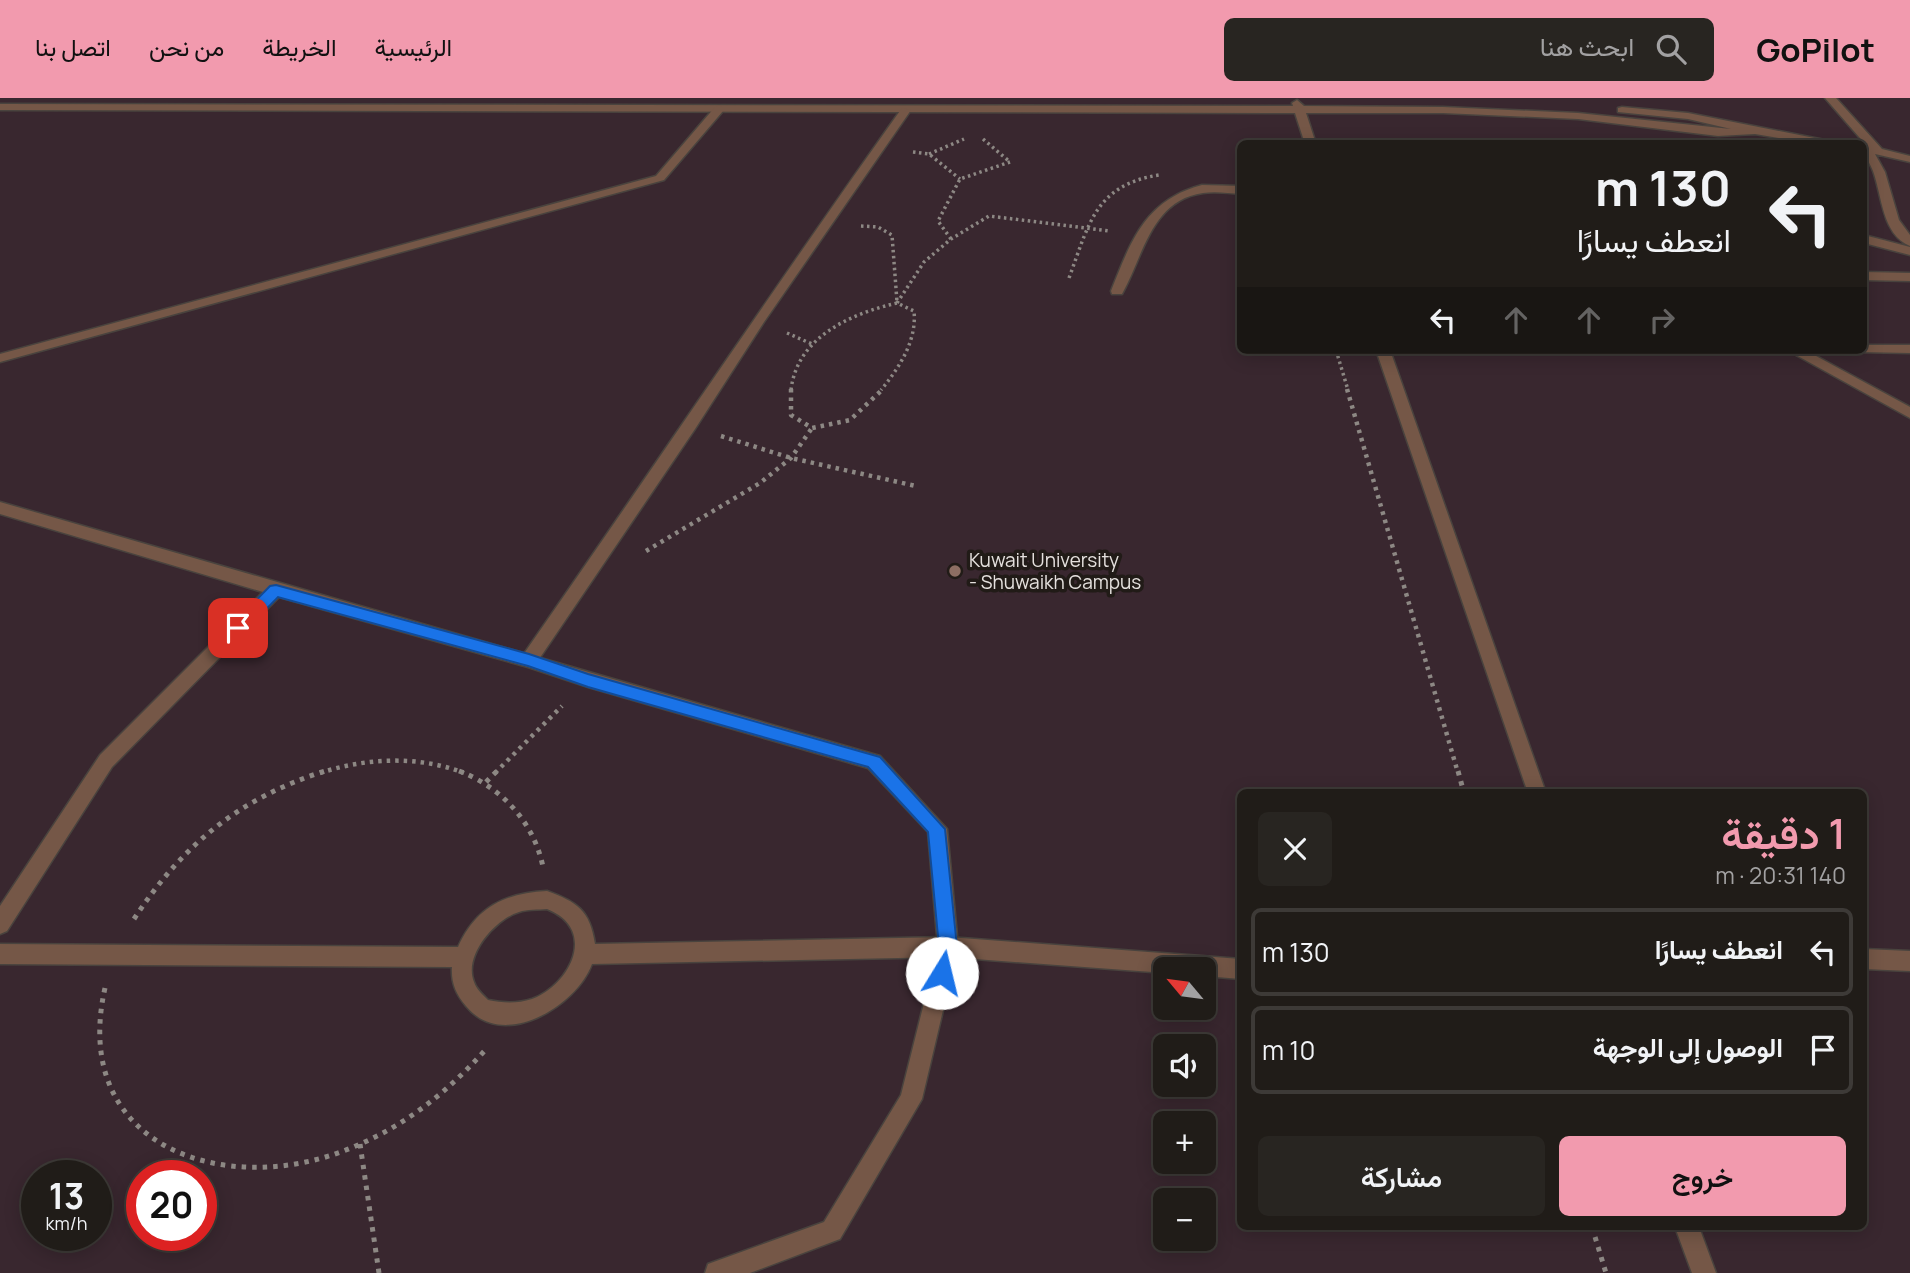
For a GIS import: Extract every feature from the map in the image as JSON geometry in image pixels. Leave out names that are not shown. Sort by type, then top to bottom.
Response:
[{"type":"street","points":[[878,98],[1490,111],[1578,116],[1698,131],[1755,131],[1814,140]]},
{"type":"street","points":[[1830,98],[1878,150]]},
{"type":"street","points":[[0,107],[661,103],[719,109],[906,110],[1298,106]]},
{"type":"street","points":[[1298,106],[1310,140]]},
{"type":"street","points":[[0,358],[660,178],[719,109]]},
{"type":"street","points":[[529,660],[690,426],[758,320],[906,110]]},
{"type":"street","points":[[1867,148],[1910,159]]},
{"type":"street","points":[[1867,151],[1877,161],[1893,223],[1910,242]]},
{"type":"street","points":[[1117,290],[1141,235],[1157,213],[1179,196],[1201,189],[1237,190]]},
{"type":"street","points":[[1867,240],[1910,251]]},
{"type":"street","points":[[1867,276],[1910,277]]},
{"type":"street","points":[[1867,349],[1910,349]]},
{"type":"street","points":[[1384,354],[1536,789]]},
{"type":"street","points":[[1801,354],[1910,413]]},
{"type":"street","points":[[0,508],[874,762],[937,829],[948,947],[911,1099],[832,1231],[718,1273]]},
{"type":"street","points":[[0,924],[106,761],[276,590]]},
{"type":"street","points":[[547,900],[570,910],[583,929],[585,954],[571,984],[544,1007],[510,1016],[481,1009],[464,987],[463,957],[482,925],[513,904],[547,900]]},
{"type":"street","points":[[585,954],[948,947],[1237,969]]},
{"type":"street","points":[[0,954],[463,957]]},
{"type":"street","points":[[1867,959],[1910,961]]},
{"type":"street","points":[[1689,1230],[1704,1273]]},
{"type":"path","points":[[951,239],[937,221],[960,179],[1010,162],[977,133]]},
{"type":"path","points":[[960,179],[929,154],[965,139]]},
{"type":"path","points":[[897,303],[924,262],[951,239],[989,216],[1141,235]]},
{"type":"path","points":[[828,224],[878,227],[892,235],[897,303]]},
{"type":"path","points":[[897,303],[914,311],[918,321],[902,363],[861,411],[849,421],[812,428],[791,415],[789,391],[799,360],[816,340],[874,307],[897,303]]},
{"type":"path","points":[[1337,354],[1463,789]]},
{"type":"path","points":[[690,426],[791,458],[916,486]]},
{"type":"path","points":[[636,558],[760,484],[791,458],[812,428]]},
{"type":"path","points":[[486,782],[588,680]]},
{"type":"path","points":[[360,1144],[379,1273]]},
{"type":"path","points":[[1593,1230],[1606,1273]]},
{"type":"shaded area","name":"Kuwait University - Shuwaikh Campus","points":[[0,98],[1910,98],[1910,1273],[0,1273]]},
{"type":"place","name":"Kuwait University - Shuwaikh Campus","points":[[955,571]]},
{"type":"route","points":[[238,628],[276,590],[529,660],[588,680],[874,762],[937,829],[948,947],[942,973]]}]
